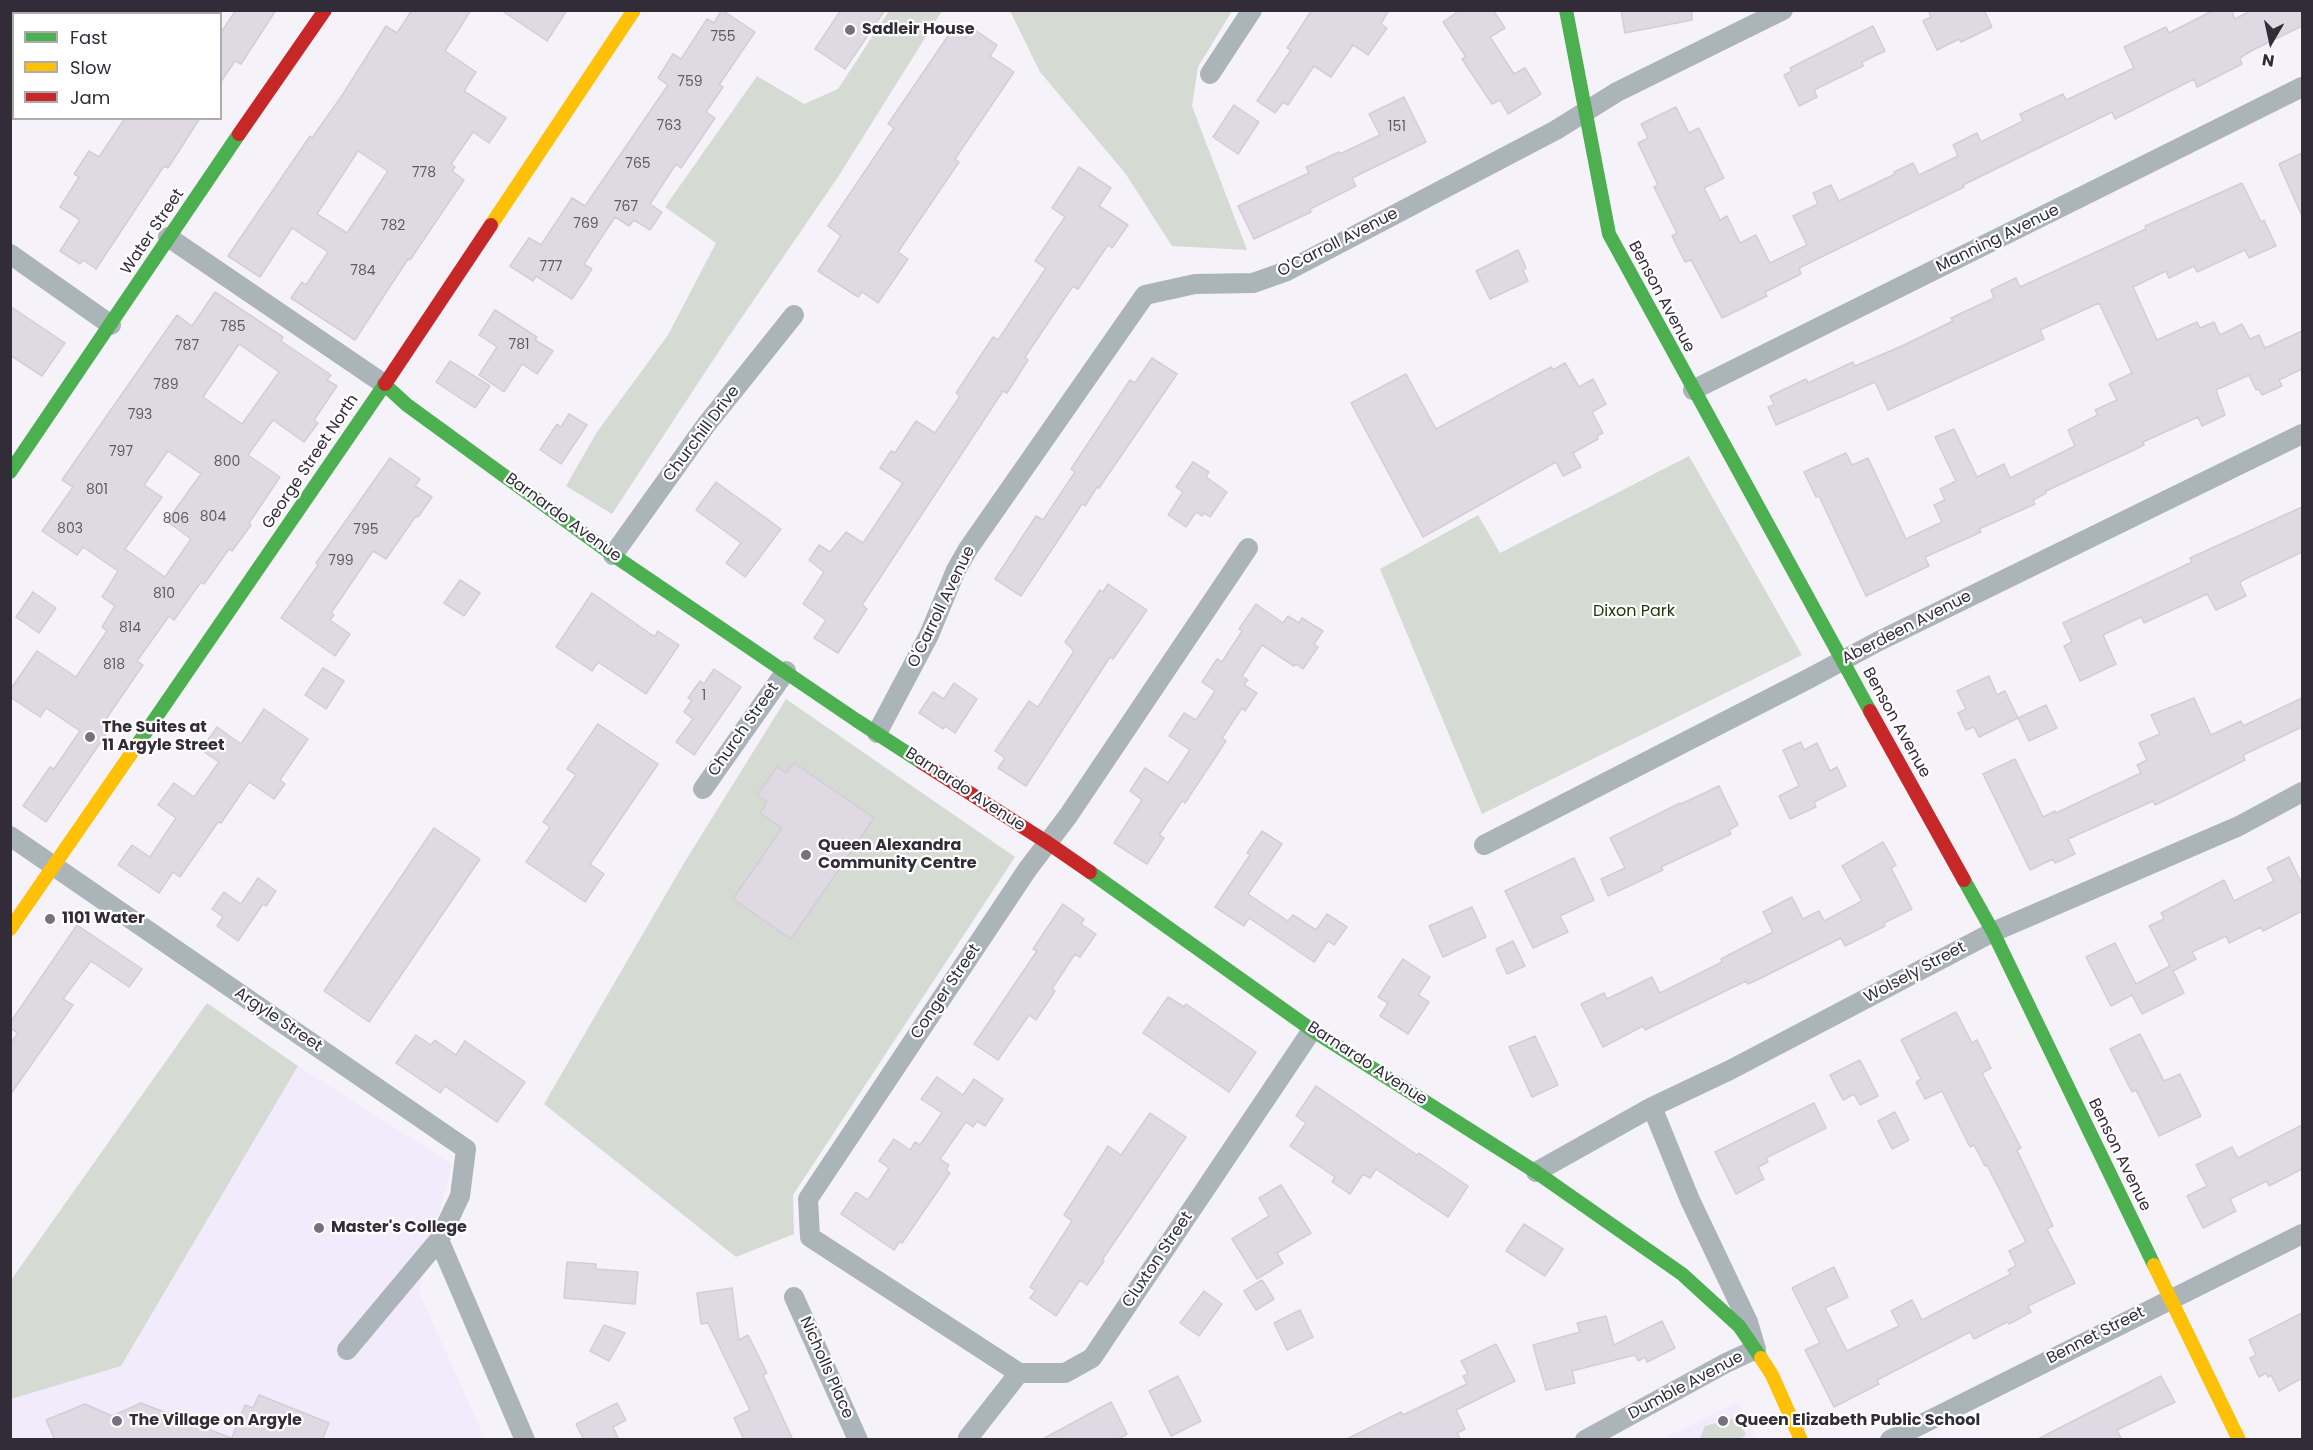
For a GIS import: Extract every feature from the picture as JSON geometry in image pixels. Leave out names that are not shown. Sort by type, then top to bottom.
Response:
[{"type":"street","name":"Water Street","points":[[10,472],[168,237],[325,10]]},
{"type":"street","name":"George Street North","points":[[10,929],[384,384],[634,10]]},
{"type":"street","points":[[1210,74],[1252,10]]},
{"type":"street","name":"Benson Avenue","points":[[1566,10],[1609,234],[1993,932],[2239,1440]]},
{"type":"street","name":"O'Carroll Avenue","points":[[877,733],[929,635],[956,570],[968,549],[1145,295],[1194,284],[1252,283],[1287,271],[1557,130],[1617,92],[1783,10]]},
{"type":"street","name":"Manning Avenue","points":[[1693,390],[2302,87]]},
{"type":"street","name":"Barnardo Avenue","points":[[168,237],[384,384],[407,405],[613,555],[877,733],[1048,843],[1312,1030],[1536,1172],[1682,1274],[1739,1326],[1756,1349],[1772,1376],[1801,1440]]},
{"type":"street","points":[[10,254],[111,325]]},
{"type":"street","name":"Churchill Drive","points":[[613,555],[706,425],[794,315]]},
{"type":"street","name":"Aberdeen Avenue","points":[[1484,845],[1842,660],[2302,434]]},
{"type":"street","name":"Conger Street","points":[[1019,1373],[810,1237],[808,1199],[1027,870],[1048,843],[1248,548]]},
{"type":"street","name":"Church Street","points":[[703,789],[786,671]]},
{"type":"street","name":"Wolsely Street","points":[[1536,1172],[1652,1107],[1730,1070],[1993,932],[2239,826],[2302,792]]},
{"type":"street","name":"Argyle Street","points":[[10,836],[466,1149],[460,1196],[439,1240],[347,1350]]},
{"type":"street","name":"Cluxton Street","points":[[1019,1373],[1065,1373],[1092,1358],[1312,1030]]},
{"type":"street","name":"Barnardo Avenue","points":[[1652,1107],[1690,1200],[1748,1322],[1756,1349]]},
{"type":"street","name":"Bennet Street","points":[[1890,1440],[2302,1234]]},
{"type":"street","points":[[439,1240],[525,1440]]},
{"type":"street","name":"Nicholls Place","points":[[794,1297],[858,1440]]},
{"type":"street","name":"Dumble Avenue","points":[[1585,1440],[1756,1349]]},
{"type":"street","points":[[967,1439],[1019,1373]]},
{"type":"shaded area","name":"Master's College","points":[[298,1066],[452,1164],[419,1292],[485,1439],[13,1439],[10,1399],[121,1366]]},
{"type":"shaded area","name":"Queen Elizabeth Public School","points":[[1738,1402],[1757,1439],[1660,1440]]},
{"type":"green space","points":[[889,11],[942,11],[838,177],[727,339],[612,514],[566,486],[597,432],[668,335],[716,243],[665,207],[757,76],[804,104],[838,89]]},
{"type":"green space","points":[[1010,11],[1232,11],[1198,67],[1192,106],[1247,250],[1172,246],[1125,173],[1040,72]]},
{"type":"green space","name":"Dixon Park","points":[[1689,456],[1802,655],[1482,814],[1380,569],[1478,515],[1500,553]]},
{"type":"green space","points":[[786,699],[1015,857],[793,1195],[794,1234],[736,1257],[544,1104],[684,863]]},
{"type":"green space","points":[[207,1003],[298,1066],[121,1366],[11,1399],[11,1280]]},
{"type":"green space","points":[[1736,1418],[1746,1434],[1741,1439],[1700,1439],[1705,1426]]},
{"type":"building","points":[[236,10],[276,10],[241,64],[235,61],[222,80],[222,31]]},
{"type":"building","points":[[412,10],[471,10],[445,51],[476,72],[464,91],[506,118],[489,143],[473,132],[451,164],[455,167],[452,171],[464,180],[410,260],[408,259],[355,340],[291,298],[302,282],[306,285],[328,252],[292,228],[260,277],[228,256],[310,136],[312,138],[343,94],[386,26],[397,33]],"holes":[[[358,151],[388,171],[347,233],[317,214]]]},
{"type":"building","points":[[501,10],[567,10],[547,41]]},
{"type":"building","points":[[722,10],[755,32],[719,85],[723,87],[706,112],[715,118],[681,168],[676,164],[650,204],[662,212],[650,230],[634,220],[629,226],[615,217],[584,264],[592,269],[572,299],[536,276],[533,281],[510,266],[529,238],[541,245],[572,198],[585,206],[668,85],[658,78],[673,54],[681,59],[707,19],[714,23]]},
{"type":"building","name":"Sadleir House","points":[[841,10],[885,10],[845,69],[815,49]]},
{"type":"building","points":[[1312,10],[1389,10],[1381,24],[1387,28],[1368,55],[1353,45],[1331,77],[1314,66],[1288,105],[1283,102],[1275,113],[1257,101],[1291,50],[1287,48]]},
{"type":"building","points":[[1460,10],[1493,10],[1505,28],[1490,37],[1514,74],[1525,68],[1541,94],[1508,114],[1500,100],[1492,104],[1462,59],[1466,57],[1443,22]]},
{"type":"building","points":[[1621,10],[1692,10],[1692,20],[1625,33]]},
{"type":"building","points":[[1928,10],[1984,10],[1992,27],[1961,42],[1959,39],[1937,50],[1923,21],[1931,17]]},
{"type":"building","points":[[2214,10],[2231,10],[2235,19],[2252,10],[2302,10],[2302,26],[2251,51],[2240,58],[2242,64],[2197,87],[2194,79],[2115,119],[2112,112],[1963,185],[1964,187],[1799,268],[1801,274],[1765,292],[1767,296],[1722,318],[1691,260],[1685,262],[1672,236],[1677,233],[1654,187],[1658,185],[1638,143],[1648,138],[1641,124],[1676,107],[1689,133],[1699,128],[1724,178],[1704,188],[1720,220],[1727,216],[1740,243],[1756,235],[1770,263],[1807,245],[1793,216],[1818,204],[1813,193],[1831,185],[1839,201],[1913,163],[1919,175],[1958,156],[1953,145],[1977,133],[1981,142],[2023,121],[2020,114],[2063,94],[2066,100],[2134,68],[2124,47],[2166,27],[2169,33]]},
{"type":"building","points":[[1873,26],[1885,51],[1862,62],[1863,66],[1814,90],[1817,97],[1799,106],[1784,75],[1792,71],[1790,68]]},
{"type":"building","points":[[972,28],[997,45],[990,56],[1014,72],[955,159],[959,162],[898,252],[908,259],[878,303],[862,292],[858,297],[818,271],[841,236],[828,226],[894,128],[888,124],[952,30],[965,38]]},
{"type":"building","points":[[1404,97],[1426,142],[1352,178],[1356,186],[1310,209],[1311,212],[1254,239],[1238,206],[1309,173],[1306,167],[1380,135],[1369,114]]},
{"type":"building","points":[[1234,105],[1259,122],[1238,154],[1213,137]]},
{"type":"building","points":[[124,120],[199,120],[168,168],[164,166],[96,269],[83,260],[80,264],[60,251],[80,220],[60,207],[79,177],[74,174],[89,151],[99,157]]},
{"type":"building","points":[[2302,153],[2302,216],[2279,164]]},
{"type":"building","points":[[1079,167],[1111,188],[1099,206],[1128,225],[1112,248],[1108,245],[1078,289],[1073,286],[1025,357],[1028,360],[1007,393],[1003,391],[862,605],[867,609],[838,653],[814,638],[826,620],[803,604],[824,572],[809,560],[819,545],[830,552],[846,532],[863,543],[903,483],[880,468],[891,451],[895,453],[916,421],[935,433],[960,396],[956,393],[993,337],[998,340],[1046,268],[1035,261],[1065,217],[1052,208]]},
{"type":"building","points":[[2242,183],[2261,222],[2264,220],[2276,246],[2249,258],[2245,250],[2197,272],[2194,266],[2169,278],[2166,271],[2133,287],[2157,340],[2197,322],[2200,328],[2214,322],[2220,335],[2242,324],[2250,339],[2259,335],[2265,348],[2302,331],[2302,369],[2279,380],[2282,386],[2262,395],[2259,389],[2256,390],[2249,375],[2216,390],[2225,415],[2202,426],[2198,417],[2143,442],[2144,445],[2046,491],[2033,500],[2035,504],[1925,557],[1929,566],[1866,596],[1819,496],[1816,497],[1804,472],[1846,453],[1852,465],[1868,458],[1906,539],[1942,522],[1934,505],[1945,500],[1940,489],[1956,481],[1935,437],[1954,429],[1977,477],[2004,464],[2010,478],[2075,446],[2068,430],[2098,415],[2095,410],[2117,400],[2109,384],[2132,373],[2099,303],[2040,330],[2044,339],[1888,410],[1875,382],[1776,425],[1768,407],[1774,405],[1770,396],[1806,379],[1808,383],[1853,362],[1855,366],[1902,346],[1953,321],[1951,318],[1994,298],[1991,290],[2001,285],[2016,278],[2020,287],[2146,229],[2145,226]]},
{"type":"building","points":[[1518,250],[1526,268],[1523,270],[1528,281],[1490,299],[1476,271]]},
{"type":"building","points":[[215,292],[283,337],[281,341],[331,375],[327,380],[337,386],[314,420],[318,423],[304,442],[273,420],[248,455],[280,477],[232,551],[229,549],[204,584],[201,582],[174,620],[169,616],[137,661],[143,665],[106,719],[113,724],[46,822],[23,806],[50,767],[54,769],[80,731],[46,708],[40,717],[10,697],[10,690],[37,651],[76,677],[107,631],[102,627],[115,606],[102,597],[118,571],[83,547],[77,555],[42,531],[73,487],[62,480],[177,315],[192,326]],"holes":[[[239,344],[279,372],[242,424],[203,397]],[[168,451],[201,474],[167,521],[191,539],[165,577],[125,549],[162,497],[144,485]]]},
{"type":"building","points":[[10,306],[65,343],[42,376],[10,355]]},
{"type":"building","points":[[495,310],[537,337],[535,340],[553,351],[537,374],[522,364],[504,392],[479,375],[497,347],[479,335]]},
{"type":"building","points":[[1152,358],[1177,374],[1099,488],[1097,487],[1085,506],[1082,504],[1021,596],[995,579],[1036,516],[1043,520],[1075,472],[1071,469],[1130,380],[1135,383]]},
{"type":"building","points":[[450,361],[490,386],[475,408],[436,382]]},
{"type":"building","points":[[1565,363],[1579,387],[1593,379],[1606,404],[1592,412],[1603,433],[1597,436],[1598,439],[1573,453],[1581,467],[1563,476],[1556,462],[1423,537],[1351,403],[1406,374],[1436,429],[1551,367],[1553,370]]},
{"type":"building","points":[[569,414],[587,425],[561,464],[540,450],[557,424],[561,427]]},
{"type":"building","points":[[390,458],[420,479],[415,486],[432,497],[386,559],[373,551],[331,613],[334,615],[330,620],[350,634],[335,656],[281,618],[318,565],[316,563]]},
{"type":"building","points":[[1193,462],[1209,472],[1206,477],[1227,492],[1210,517],[1196,512],[1186,527],[1168,515],[1183,492],[1176,487]]},
{"type":"building","points":[[716,482],[781,529],[745,577],[726,563],[741,543],[696,510]]},
{"type":"building","points":[[2302,507],[2302,552],[2243,580],[2240,583],[2246,596],[2216,610],[2207,594],[2144,623],[2141,617],[2103,635],[2116,664],[2080,681],[2064,646],[2072,642],[2063,623],[2192,562],[2190,558]]},
{"type":"building","points":[[460,580],[480,593],[464,616],[444,603]]},
{"type":"building","points":[[1108,584],[1147,610],[1113,659],[1110,657],[1026,786],[998,768],[1005,758],[995,751],[1029,701],[1038,707],[1074,651],[1065,642],[1100,590],[1103,592]]},
{"type":"building","points":[[33,592],[56,608],[39,633],[16,617]]},
{"type":"building","points":[[592,593],[652,635],[655,636],[658,631],[679,645],[646,694],[598,662],[592,671],[556,647]]},
{"type":"building","points":[[1256,604],[1283,623],[1288,616],[1299,623],[1302,618],[1323,631],[1314,644],[1318,647],[1303,669],[1296,664],[1294,666],[1262,645],[1242,676],[1248,680],[1244,685],[1257,693],[1245,711],[1242,708],[1222,738],[1226,741],[1185,803],[1182,801],[1159,835],[1164,838],[1147,864],[1114,843],[1142,800],[1130,791],[1145,768],[1168,783],[1190,750],[1169,736],[1184,713],[1196,720],[1215,691],[1202,682],[1217,659],[1222,662],[1242,631],[1239,629]]},
{"type":"building","points":[[323,668],[344,681],[326,709],[305,695]]},
{"type":"building","points":[[714,669],[741,687],[694,755],[676,742],[693,719],[684,712],[692,700],[688,698],[700,681],[704,684]]},
{"type":"building","points":[[1989,676],[1997,695],[2005,691],[2018,718],[1979,737],[1974,727],[1966,730],[1958,713],[1966,709],[1957,691]]},
{"type":"building","points":[[954,683],[977,699],[955,733],[945,726],[943,729],[919,713],[933,692],[944,699]]},
{"type":"building","points":[[2194,698],[2211,735],[2241,721],[2243,726],[2302,698],[2302,727],[2243,755],[2245,760],[2178,794],[2155,805],[2153,801],[2068,839],[2075,854],[2055,863],[2053,859],[2030,870],[1983,774],[2015,759],[2043,817],[2055,811],[2056,813],[2141,773],[2137,765],[2147,760],[2139,743],[2160,734],[2151,715]]},
{"type":"building","points":[[2046,705],[2057,728],[2029,741],[2018,718]]},
{"type":"building","points":[[264,709],[308,739],[280,780],[285,784],[274,799],[249,782],[180,877],[173,872],[159,893],[118,865],[132,845],[150,857],[176,818],[158,805],[174,783],[194,797],[219,762],[201,750],[217,727],[241,744]]},
{"type":"building","points":[[598,724],[658,764],[590,864],[604,874],[585,902],[526,862],[550,827],[543,822],[576,775],[567,769]]},
{"type":"building","points":[[1801,742],[1804,750],[1817,743],[1830,771],[1837,767],[1846,786],[1814,802],[1816,807],[1790,819],[1779,796],[1799,786],[1783,750]]},
{"type":"building","name":"Queen Alexandra Community Centre","points":[[794,763],[874,818],[791,939],[733,899],[782,828],[760,813],[767,802],[757,795],[777,767],[786,773]]},
{"type":"building","points":[[1719,786],[1738,825],[1729,830],[1731,834],[1661,867],[1663,870],[1608,896],[1601,879],[1625,868],[1610,838]]},
{"type":"building","points":[[434,828],[480,859],[369,1022],[324,991]]},
{"type":"building","points":[[1262,831],[1282,844],[1248,894],[1288,921],[1293,915],[1316,930],[1327,914],[1347,927],[1334,945],[1328,941],[1314,962],[1249,918],[1244,926],[1215,907],[1250,855],[1247,853]]},
{"type":"building","points":[[1883,842],[1896,865],[1891,868],[1912,909],[1884,923],[1885,926],[1845,946],[1841,938],[1759,979],[1748,984],[1746,981],[1645,1030],[1643,1026],[1603,1047],[1581,1004],[1604,993],[1607,999],[1652,977],[1660,993],[1722,962],[1721,959],[1773,932],[1763,912],[1792,897],[1803,919],[1819,911],[1824,921],[1862,901],[1842,866]]},
{"type":"building","points":[[2289,857],[2302,884],[2302,911],[2263,931],[2261,927],[2229,943],[2226,936],[2192,952],[2196,959],[2173,971],[2184,993],[2142,1014],[2132,995],[2111,1006],[2086,957],[2115,943],[2136,984],[2170,966],[2149,926],[2164,919],[2161,913],[2224,880],[2234,901],[2274,881],[2267,868]]},
{"type":"building","points":[[1574,858],[1594,900],[1560,916],[1568,932],[1533,948],[1505,891]]},
{"type":"building","points":[[258,878],[276,891],[266,906],[263,904],[238,941],[217,926],[223,917],[212,909],[224,892],[241,904]]},
{"type":"building","points":[[1063,904],[1084,919],[1081,924],[1096,934],[1080,957],[1075,954],[1052,989],[1055,991],[1036,1020],[1029,1015],[998,1060],[974,1044],[1037,951],[1033,949]]},
{"type":"building","points":[[1472,907],[1486,937],[1443,957],[1429,926]]},
{"type":"building","points":[[77,925],[142,969],[129,987],[91,961],[63,999],[73,1005],[10,1095],[10,1044],[18,1033],[10,1028],[10,1023]]},
{"type":"building","points":[[1513,941],[1525,966],[1507,974],[1496,949]]},
{"type":"building","points":[[1403,959],[1430,977],[1418,995],[1429,1002],[1408,1034],[1380,1016],[1388,1003],[1378,997]]},
{"type":"building","points":[[1168,997],[1184,1007],[1186,1004],[1256,1052],[1229,1092],[1143,1033]]},
{"type":"building","points":[[1956,1012],[1972,1043],[1977,1040],[1991,1068],[1982,1073],[2021,1148],[2017,1150],[2053,1226],[2047,1229],[2075,1283],[2028,1306],[2031,1312],[2009,1324],[2007,1322],[1974,1339],[1970,1332],[1877,1380],[1879,1384],[1834,1407],[1805,1350],[1820,1343],[1792,1288],[1834,1267],[1848,1297],[1825,1308],[1847,1351],[1899,1326],[1891,1311],[1912,1300],[1922,1320],[2011,1274],[2008,1270],[2016,1266],[2009,1251],[2026,1242],[1987,1165],[1985,1166],[1974,1145],[1970,1147],[1942,1091],[1925,1099],[1916,1082],[1921,1079],[1901,1040]]},
{"type":"building","points":[[2140,1034],[2164,1081],[2180,1074],[2201,1116],[2159,1136],[2136,1090],[2132,1092],[2110,1049]]},
{"type":"building","points":[[416,1035],[431,1045],[435,1040],[456,1055],[465,1041],[525,1082],[497,1122],[445,1086],[440,1093],[396,1063]]},
{"type":"building","points":[[1535,1036],[1558,1085],[1532,1097],[1509,1047]]},
{"type":"building","points":[[1860,1060],[1878,1096],[1860,1105],[1854,1094],[1843,1100],[1830,1075]]},
{"type":"building","points":[[937,1077],[963,1095],[974,1079],[1003,1099],[985,1126],[977,1121],[973,1127],[966,1122],[940,1159],[949,1165],[946,1170],[950,1173],[902,1243],[900,1241],[894,1250],[841,1214],[856,1192],[868,1200],[889,1168],[879,1161],[894,1139],[910,1150],[915,1142],[920,1145],[942,1113],[921,1099]]},
{"type":"building","points":[[1316,1086],[1417,1155],[1419,1153],[1468,1186],[1448,1217],[1376,1169],[1370,1178],[1363,1174],[1350,1194],[1332,1182],[1335,1177],[1290,1146],[1306,1123],[1296,1116]]},
{"type":"building","points":[[1814,1103],[1826,1128],[1766,1158],[1768,1162],[1758,1167],[1764,1179],[1736,1194],[1715,1152]]},
{"type":"building","points":[[1895,1112],[1909,1140],[1892,1149],[1878,1121]]},
{"type":"building","points":[[1150,1113],[1186,1137],[1087,1285],[1080,1280],[1056,1316],[1030,1298],[1035,1291],[1030,1287],[1072,1221],[1064,1215],[1108,1146],[1121,1155]]},
{"type":"building","points":[[2302,1125],[2302,1169],[2269,1186],[2267,1181],[2230,1199],[2236,1211],[2203,1228],[2187,1196],[2207,1186],[2196,1165],[2232,1147],[2238,1158]]},
{"type":"building","points":[[1281,1185],[1311,1233],[1277,1253],[1283,1263],[1257,1279],[1232,1239],[1269,1216],[1259,1198]]},
{"type":"building","points":[[1524,1224],[1563,1249],[1545,1276],[1506,1251]]},
{"type":"building","points":[[567,1262],[596,1264],[596,1269],[638,1272],[635,1304],[564,1298]]},
{"type":"building","points":[[1262,1280],[1274,1299],[1256,1310],[1244,1291]]},
{"type":"building","points":[[732,1288],[739,1340],[748,1335],[767,1373],[763,1375],[793,1440],[744,1440],[734,1418],[750,1410],[708,1323],[701,1324],[697,1293]]},
{"type":"building","points":[[1204,1291],[1222,1304],[1199,1336],[1180,1323]]},
{"type":"building","points":[[1300,1310],[1313,1337],[1287,1350],[1274,1323]]},
{"type":"building","points":[[2302,1313],[2302,1378],[2279,1391],[2271,1375],[2268,1377],[2266,1373],[2259,1377],[2250,1358],[2256,1355],[2249,1340]]},
{"type":"building","points":[[1606,1316],[1614,1345],[1662,1321],[1675,1348],[1647,1362],[1645,1357],[1638,1361],[1635,1355],[1572,1371],[1575,1383],[1546,1390],[1533,1345],[1580,1332],[1577,1323]]},
{"type":"building","points":[[604,1325],[625,1333],[609,1361],[590,1351]]},
{"type":"building","points":[[1496,1344],[1515,1381],[1456,1410],[1465,1429],[1457,1433],[1461,1440],[1345,1440],[1401,1412],[1403,1415],[1467,1384],[1463,1376],[1468,1374],[1461,1361]]},
{"type":"building","points":[[1178,1376],[1201,1421],[1171,1436],[1149,1391]]},
{"type":"building","points":[[2161,1376],[2175,1402],[2117,1430],[2122,1440],[2036,1440]]},
{"type":"building","name":"The Village on Argyle","points":[[259,1395],[329,1423],[322,1440],[231,1440],[245,1405],[253,1408]]},
{"type":"building","points":[[1111,1402],[1127,1434],[1117,1440],[1041,1440]]},
{"type":"building","name":"The Village on Argyle","points":[[141,1403],[231,1438],[231,1440],[55,1440],[46,1420],[85,1404],[112,1416]]},
{"type":"building","points":[[617,1403],[626,1420],[613,1427],[619,1440],[584,1440],[576,1424]]},
{"type":"traffic: fast","points":[[1566,10],[1609,234],[1870,711]]},
{"type":"traffic: fast","points":[[10,472],[239,134]]},
{"type":"traffic: fast","points":[[384,384],[407,405],[613,555],[921,762]]},
{"type":"traffic: fast","points":[[137,745],[385,384]]},
{"type":"traffic: fast","points":[[1090,872],[1312,1030],[1536,1172],[1682,1274],[1739,1326],[1761,1358]]},
{"type":"traffic: fast","points":[[1964,880],[1993,932],[2154,1265]]},
{"type":"traffic: slow","points":[[491,225],[634,10]]},
{"type":"traffic: slow","points":[[10,929],[137,745]]},
{"type":"traffic: slow","points":[[2154,1265],[2239,1440]]},
{"type":"traffic: slow","points":[[1761,1358],[1772,1375],[1801,1440]]},
{"type":"traffic: jam","points":[[239,134],[325,10]]},
{"type":"traffic: jam","points":[[385,384],[491,225]]},
{"type":"traffic: jam","points":[[1870,711],[1964,880]]},
{"type":"traffic: jam","points":[[921,762],[1090,872]]},
{"type":"place","name":"Sadleir House","points":[[850,30]]},
{"type":"place","name":"The Suites at 11 Argyle Street","points":[[90,737]]},
{"type":"place","name":"Queen Alexandra Community Centre","points":[[806,855]]},
{"type":"place","name":"1101 Water","points":[[50,919]]},
{"type":"place","name":"Master's College","points":[[319,1228]]},
{"type":"place","name":"The Village on Argyle","points":[[117,1421]]},
{"type":"place","name":"Queen Elizabeth Public School","points":[[1723,1421]]}]
